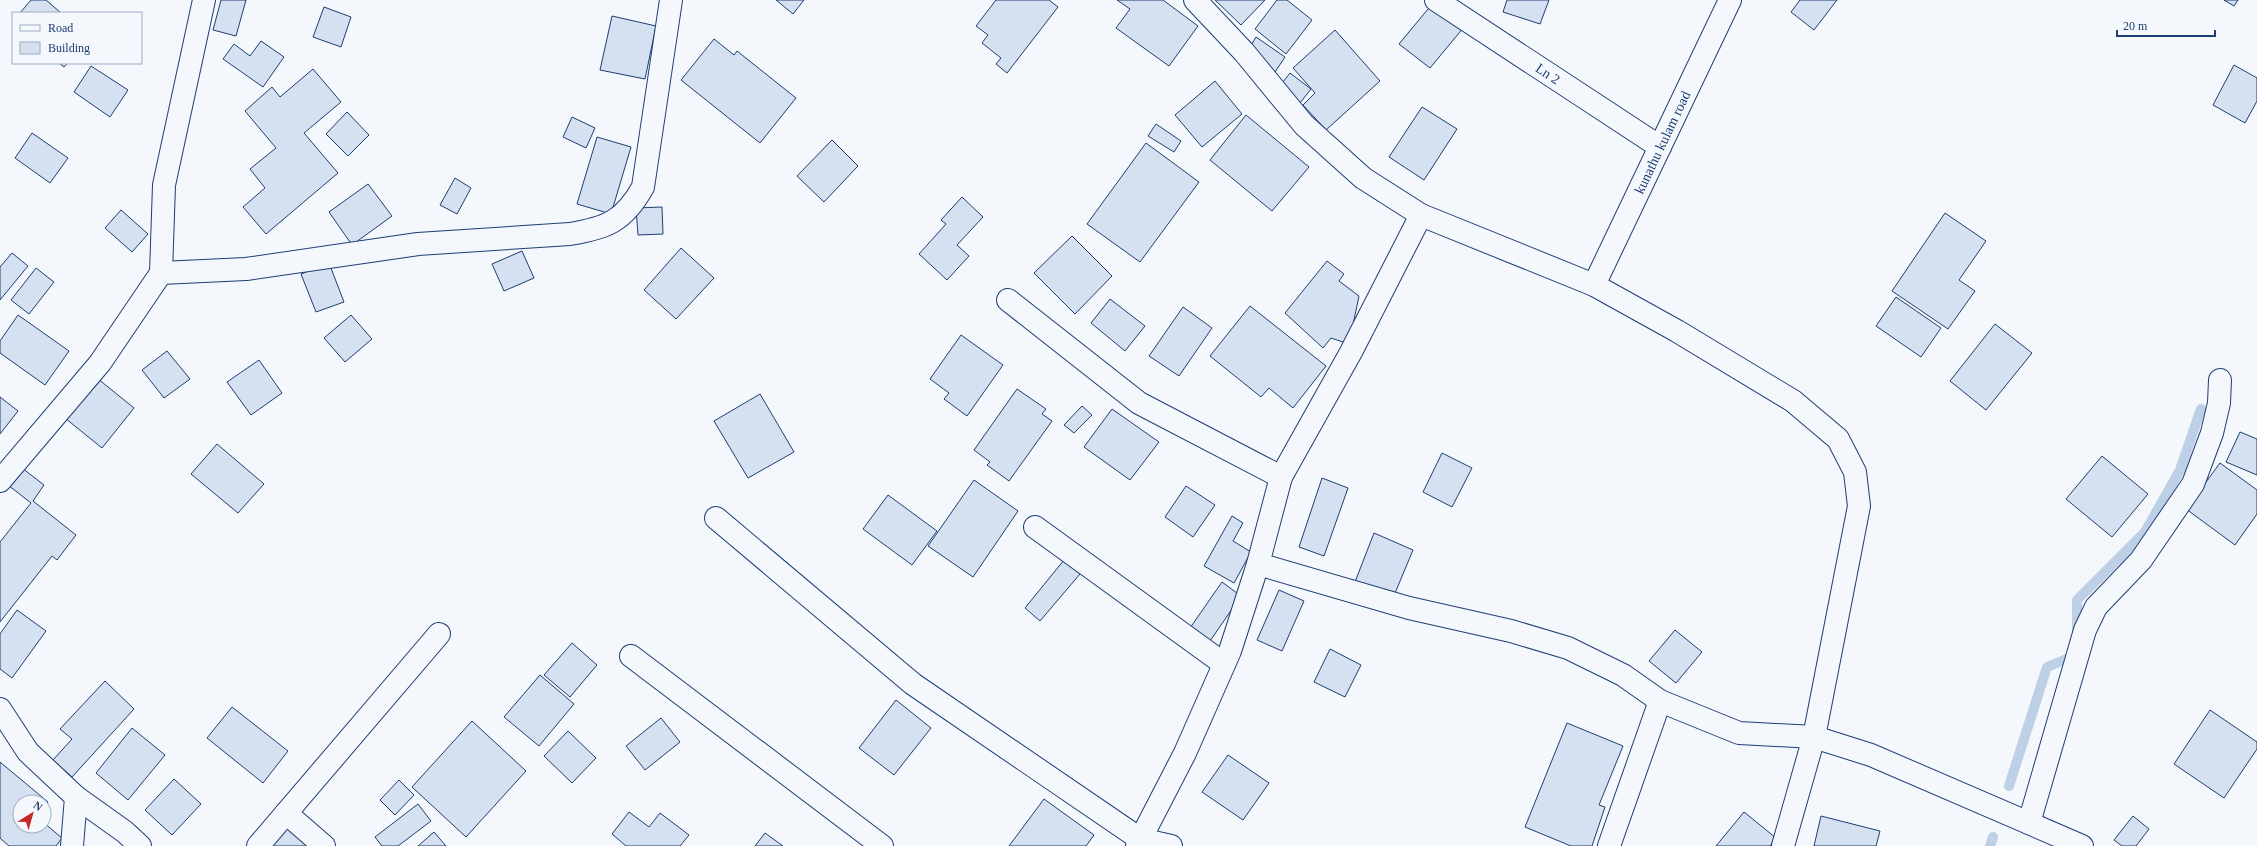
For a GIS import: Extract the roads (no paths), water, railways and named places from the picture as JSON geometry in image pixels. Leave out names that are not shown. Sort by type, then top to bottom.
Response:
[{"type":"street","points":[[0,481],[100,363],[161,273],[164,185],[204,0]]},
{"type":"street","points":[[161,273],[246,269],[418,244],[570,234],[595,230],[612,224],[634,202],[643,187],[671,0]]},
{"type":"street","points":[[1195,0],[1244,52],[1304,125],[1363,178],[1421,215],[1594,285],[1677,331],[1793,401],[1838,439],[1855,472],[1859,506],[1814,738],[1783,846]]},
{"type":"street","name":"Ln 2","points":[[1436,0],[1660,146]]},
{"type":"street","name":"kunathu kulam road","points":[[1594,285],[1730,0]]},
{"type":"street","points":[[1138,842],[1185,753],[1224,664],[1258,564],[1281,477],[1351,352],[1421,215]]},
{"type":"street","points":[[1008,300],[1139,403],[1281,477]]},
{"type":"street","points":[[2029,823],[2085,630],[2096,607],[2141,560],[2193,484],[2212,433],[2219,403],[2220,380]]},
{"type":"street","points":[[716,518],[913,684],[1138,842],[1171,846]]},
{"type":"street","points":[[1035,527],[1224,664]]},
{"type":"street","points":[[1258,564],[1402,606],[1511,631],[1568,648],[1623,675],[1660,701],[1739,733],[1814,738],[1871,755],[2082,846]]},
{"type":"street","points":[[258,846],[439,634]]},
{"type":"street","points":[[631,656],[882,846]]},
{"type":"street","points":[[1609,846],[1660,701]]},
{"type":"street","points":[[0,709],[28,752],[76,796],[125,832],[140,846]]},
{"type":"street","points":[[72,846],[76,796]]},
{"type":"street","points":[[286,813],[324,846]]},
{"type":"waterway","points":[[2077,634],[2077,600],[2145,532],[2180,470],[2201,409]]},
{"type":"waterway","points":[[2009,786],[2047,667],[2076,655]]},
{"type":"waterway","points":[[1990,846],[1993,837]]}]
